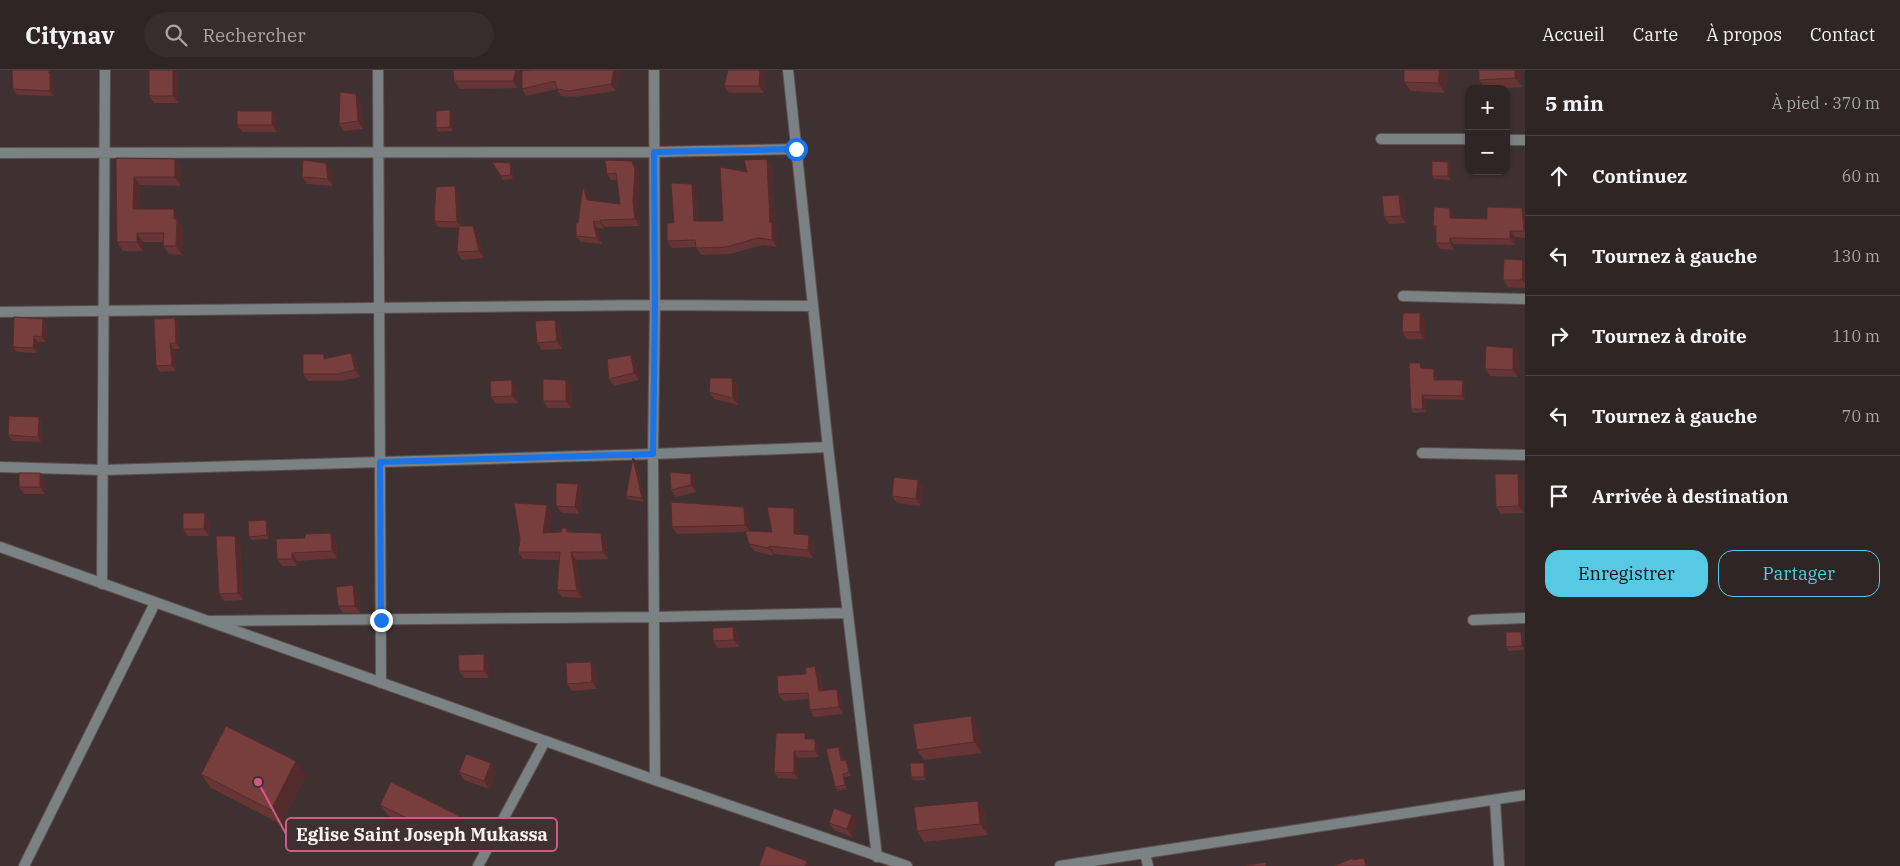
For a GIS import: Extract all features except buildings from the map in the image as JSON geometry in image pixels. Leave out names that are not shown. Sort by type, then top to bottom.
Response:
[{"type":"street","points":[[102,584],[105,70]]},
{"type":"street","points":[[378,70],[381,683]]},
{"type":"street","points":[[654,70],[655,305],[653,454],[655,780]]},
{"type":"street","points":[[788,70],[828,448],[877,857]]},
{"type":"street","points":[[1381,139],[1465,140]]},
{"type":"street","points":[[1510,140],[1525,140]]},
{"type":"street","points":[[0,153],[654,152],[796,149]]},
{"type":"street","points":[[1402,296],[1525,299]]},
{"type":"street","points":[[0,312],[655,305],[814,306]]},
{"type":"street","points":[[0,467],[104,470],[828,448]]},
{"type":"street","points":[[1422,453],[1525,455]]},
{"type":"street","points":[[0,547],[655,780],[907,866]]},
{"type":"street","points":[[24,866],[156,602]]},
{"type":"street","points":[[207,621],[655,617],[847,613]]},
{"type":"street","points":[[1473,620],[1525,618]]},
{"type":"street","points":[[478,866],[545,741]]},
{"type":"street","points":[[1060,866],[1525,795]]},
{"type":"street","points":[[1495,800],[1499,866]]},
{"type":"street","points":[[1146,853],[1148,866]]},
{"type":"place","name":"Eglise Saint Joseph Mukassa","points":[[258,782]]},
{"type":"route","points":[[381,620],[380,462],[653,454],[655,305],[654,152],[796,149]]}]
